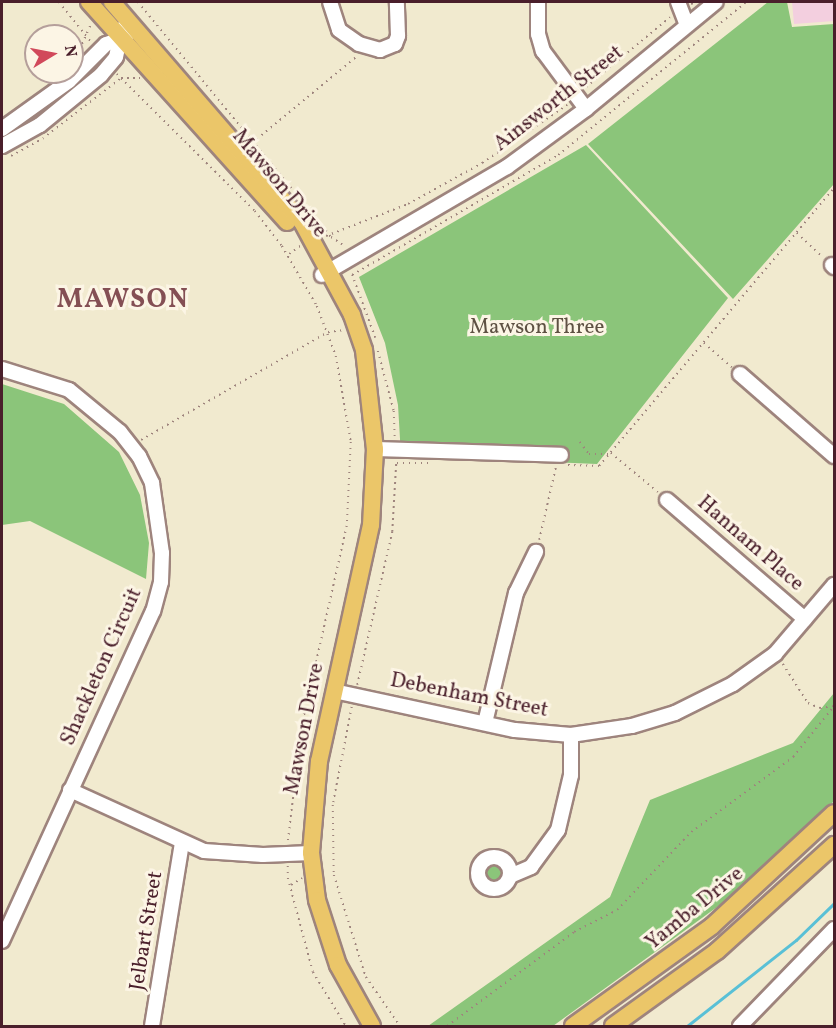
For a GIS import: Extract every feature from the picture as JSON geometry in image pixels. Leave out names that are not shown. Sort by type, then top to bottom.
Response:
[{"type":"main road","name":"Mawson Drive","points":[[117,7],[143,38],[157,66],[292,227],[324,269]]},
{"type":"main road","name":"Mawson Drive","points":[[94,8],[121,38],[157,66],[241,152],[302,222],[364,350],[375,449],[371,525],[319,761],[310,852],[317,900],[338,965],[372,1026]]},
{"type":"main road","name":"Yamba Drive","points":[[573,1026],[712,926],[834,813]]},
{"type":"main road","points":[[613,1026],[717,951],[834,845]]},
{"type":"street","points":[[330,2],[339,30],[367,48],[380,50],[395,44],[397,2]]},
{"type":"street","points":[[538,2],[538,34],[543,51],[586,109]]},
{"type":"street","name":"Ainsworth Street","points":[[324,269],[382,234],[389,234],[507,167],[586,109],[686,23],[716,2]]},
{"type":"street","points":[[679,5],[686,23]]},
{"type":"street","points":[[2,146],[65,107],[116,57],[121,38],[117,7]]},
{"type":"street","points":[[2,129],[69,81],[98,53],[121,38],[143,38]]},
{"type":"street","name":"Shackleton Circuit","points":[[2,369],[69,390],[94,407],[131,446],[152,483],[162,553],[161,582],[153,610],[2,941]]},
{"type":"street","points":[[740,374],[834,456]]},
{"type":"street","points":[[375,449],[396,456],[558,460]]},
{"type":"street","name":"Hannam Place","points":[[667,500],[805,619]]},
{"type":"street","points":[[485,723],[516,593],[536,552]]},
{"type":"street","name":"Debenham Street","points":[[333,691],[515,730],[571,735],[632,726],[675,713],[734,684],[775,654],[834,585]]},
{"type":"street","points":[[510,876],[531,867],[558,830],[571,776],[571,735]]},
{"type":"street","points":[[70,790],[182,843],[222,854],[310,852]]},
{"type":"street","name":"Jelbart Street","points":[[153,1026],[182,843]]},
{"type":"street","points":[[740,1026],[834,929]]},
{"type":"path","points":[[58,2],[87,34],[98,53]]},
{"type":"path","points":[[138,2],[255,140],[331,237],[344,244]]},
{"type":"path","points":[[331,237],[408,204],[482,163],[576,97],[679,5],[696,2]]},
{"type":"path","points":[[400,1026],[366,977],[333,875],[333,805],[392,532],[396,456],[394,411],[369,316],[352,275],[558,155],[746,2]]},
{"type":"path","points":[[84,41],[94,8]]},
{"type":"path","points":[[2,159],[59,128],[121,78],[144,78],[176,47]]},
{"type":"path","points":[[241,152],[367,48]]},
{"type":"path","points":[[108,66],[255,211],[282,246],[328,332],[351,442],[347,526],[302,726],[288,819],[288,878],[313,972],[346,1026]]},
{"type":"path","points":[[545,465],[558,460],[599,466],[834,188]]},
{"type":"path","points":[[796,232],[833,266]]},
{"type":"path","points":[[131,446],[328,332]]},
{"type":"path","points":[[704,342],[740,374]]},
{"type":"path","points":[[580,442],[589,454],[610,453],[667,500]]},
{"type":"path","points":[[396,456],[433,463]]},
{"type":"path","points":[[536,552],[558,460]]},
{"type":"path","points":[[775,654],[799,683],[808,703],[820,708],[834,706]]},
{"type":"path","points":[[447,1026],[574,932],[617,910],[691,832],[793,757],[834,706]]},
{"type":"shaded area","points":[[792,2],[834,2],[834,21],[794,24]]},
{"type":"green space","points":[[768,2],[787,2],[792,27],[834,24],[834,184],[733,299],[588,144]]},
{"type":"green space","name":"Mawson Three","points":[[586,145],[728,298],[597,464],[401,456],[398,405],[385,343],[359,277]]},
{"type":"green space","points":[[2,384],[64,404],[119,452],[140,495],[149,543],[146,579],[30,521],[2,525]]},
{"type":"green space","points":[[834,693],[834,801],[768,870],[553,1026],[428,1026],[610,897],[650,800],[793,743]]},
{"type":"green space","points":[[494,863],[502,866],[505,874],[502,882],[494,885],[486,882],[483,874],[486,866]]},
{"type":"waterway","points":[[687,1026],[796,940],[834,903]]},
{"type":"district","name":"MAWSON","points":[[123,301]]}]
